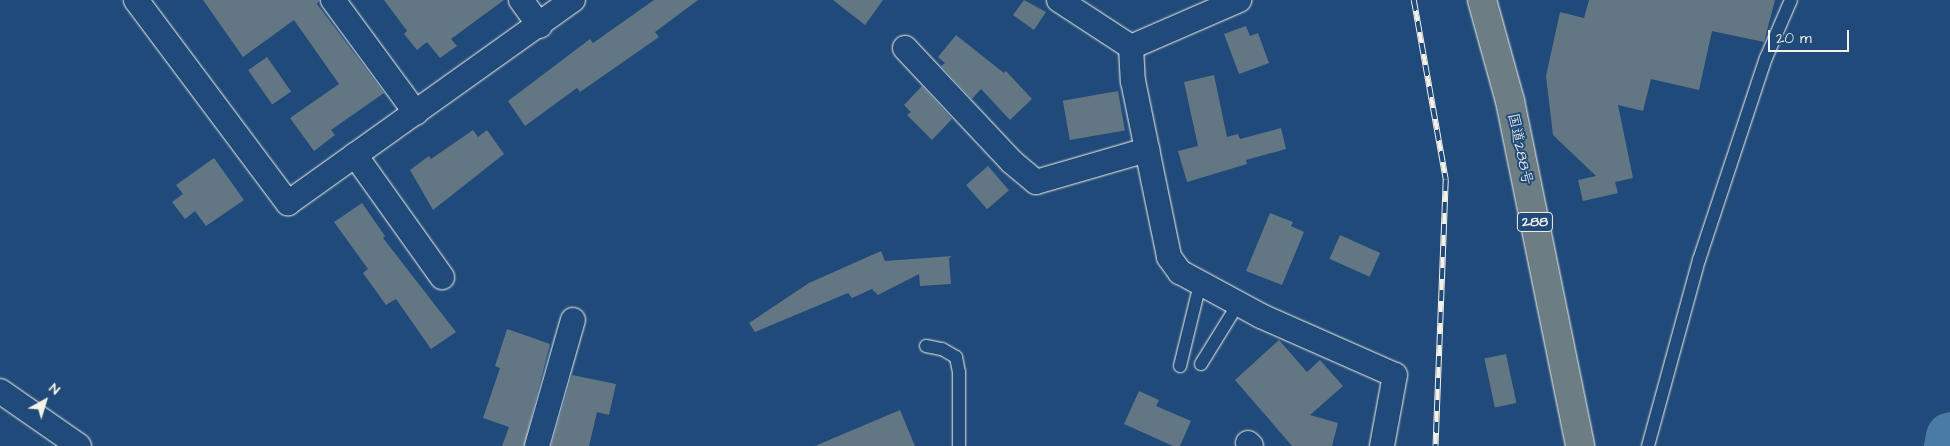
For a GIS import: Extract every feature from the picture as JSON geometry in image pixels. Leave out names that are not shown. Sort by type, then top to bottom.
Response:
[{"type":"highway","name":"国道288号","points":[[1482,0],[1510,101],[1580,446]]},
{"type":"street","points":[[136,0],[288,202],[540,26],[572,0]]},
{"type":"street","points":[[333,0],[416,113]]},
{"type":"street","points":[[521,0],[540,26]]},
{"type":"street","points":[[1059,0],[1131,47]]},
{"type":"street","points":[[1131,47],[1239,0]]},
{"type":"street","points":[[1131,47],[1133,81],[1169,258],[1180,272],[1238,304],[1395,375],[1382,446]]},
{"type":"street","points":[[905,48],[1012,162],[1036,182],[1147,150]]},
{"type":"street","points":[[356,155],[442,277]]},
{"type":"street","points":[[537,446],[573,320]]},
{"type":"street","points":[[3,400],[80,446]]},
{"type":"lane","points":[[1648,446],[1699,260],[1766,58],[1791,0]]},
{"type":"lane","points":[[1180,366],[1200,284]]},
{"type":"lane","points":[[1200,364],[1238,304]]},
{"type":"lane","points":[[926,346],[942,349],[956,357],[959,372],[960,446]]},
{"type":"building","points":[[203,0],[320,0],[317,4],[384,93],[331,130],[335,135],[314,151],[290,118],[339,84],[294,20],[243,57]]},
{"type":"building","points":[[384,0],[504,0],[451,39],[457,46],[440,58],[427,42],[417,50],[404,34],[407,31]]},
{"type":"building","points":[[654,0],[698,0],[655,32],[659,37],[580,92],[577,88],[525,126],[508,101],[590,39],[593,43]]},
{"type":"building","points":[[833,0],[883,0],[865,25]]},
{"type":"building","points":[[1024,0],[1046,12],[1034,30],[1013,15]]},
{"type":"building","points":[[1589,0],[1775,0],[1764,42],[1712,31],[1699,90],[1651,79],[1643,111],[1618,105],[1633,178],[1615,182],[1618,193],[1583,201],[1578,180],[1596,176],[1553,135],[1546,76],[1560,12],[1584,18]]},
{"type":"building","points":[[1246,26],[1250,36],[1258,33],[1269,63],[1239,74],[1224,34]]},
{"type":"building","points":[[956,35],[1004,73],[1006,71],[1032,99],[1010,120],[981,89],[972,99],[941,66],[945,63],[938,57]]},
{"type":"building","points":[[267,57],[291,91],[272,105],[248,70]]},
{"type":"building","points":[[1214,75],[1227,137],[1238,134],[1240,139],[1281,128],[1286,149],[1246,160],[1247,164],[1187,182],[1178,151],[1198,146],[1184,82]]},
{"type":"building","points":[[922,86],[952,119],[932,140],[907,115],[911,112],[904,105]]},
{"type":"building","points":[[1118,91],[1125,130],[1070,140],[1063,101]]},
{"type":"building","points":[[473,130],[478,137],[487,130],[504,154],[433,210],[410,170],[429,156],[431,159]]},
{"type":"building","points":[[214,158],[244,200],[206,226],[195,211],[185,219],[172,202],[183,194],[176,185]]},
{"type":"building","points":[[988,166],[1009,190],[987,209],[966,185]]},
{"type":"building","points":[[362,203],[385,236],[383,238],[456,332],[431,349],[396,299],[386,305],[363,273],[368,269],[334,222]]},
{"type":"building","points":[[1270,213],[1293,222],[1291,226],[1304,232],[1282,285],[1246,271]]},
{"type":"building","points":[[1340,235],[1380,253],[1370,277],[1329,259]]},
{"type":"building","points":[[881,251],[885,261],[952,256],[949,258],[951,284],[920,286],[919,274],[878,295],[872,289],[852,298],[848,293],[755,332],[749,323],[809,283]]},
{"type":"building","points":[[507,329],[550,344],[524,446],[502,446],[509,427],[483,418],[500,368],[495,366]]},
{"type":"building","points":[[1279,340],[1307,372],[1320,360],[1343,386],[1310,415],[1338,423],[1332,446],[1292,446],[1235,380]]},
{"type":"building","points":[[1506,354],[1516,403],[1495,407],[1484,359]]},
{"type":"building","points":[[572,375],[616,384],[609,415],[597,412],[589,446],[551,446]]},
{"type":"building","points":[[1139,391],[1159,400],[1156,406],[1191,421],[1180,446],[1173,446],[1124,424]]},
{"type":"building","points":[[900,410],[915,446],[815,446]]},
{"type":"waterway","points":[[1948,446],[1950,436]]},
{"type":"railway","points":[[1414,0],[1446,180],[1436,446]]}]
